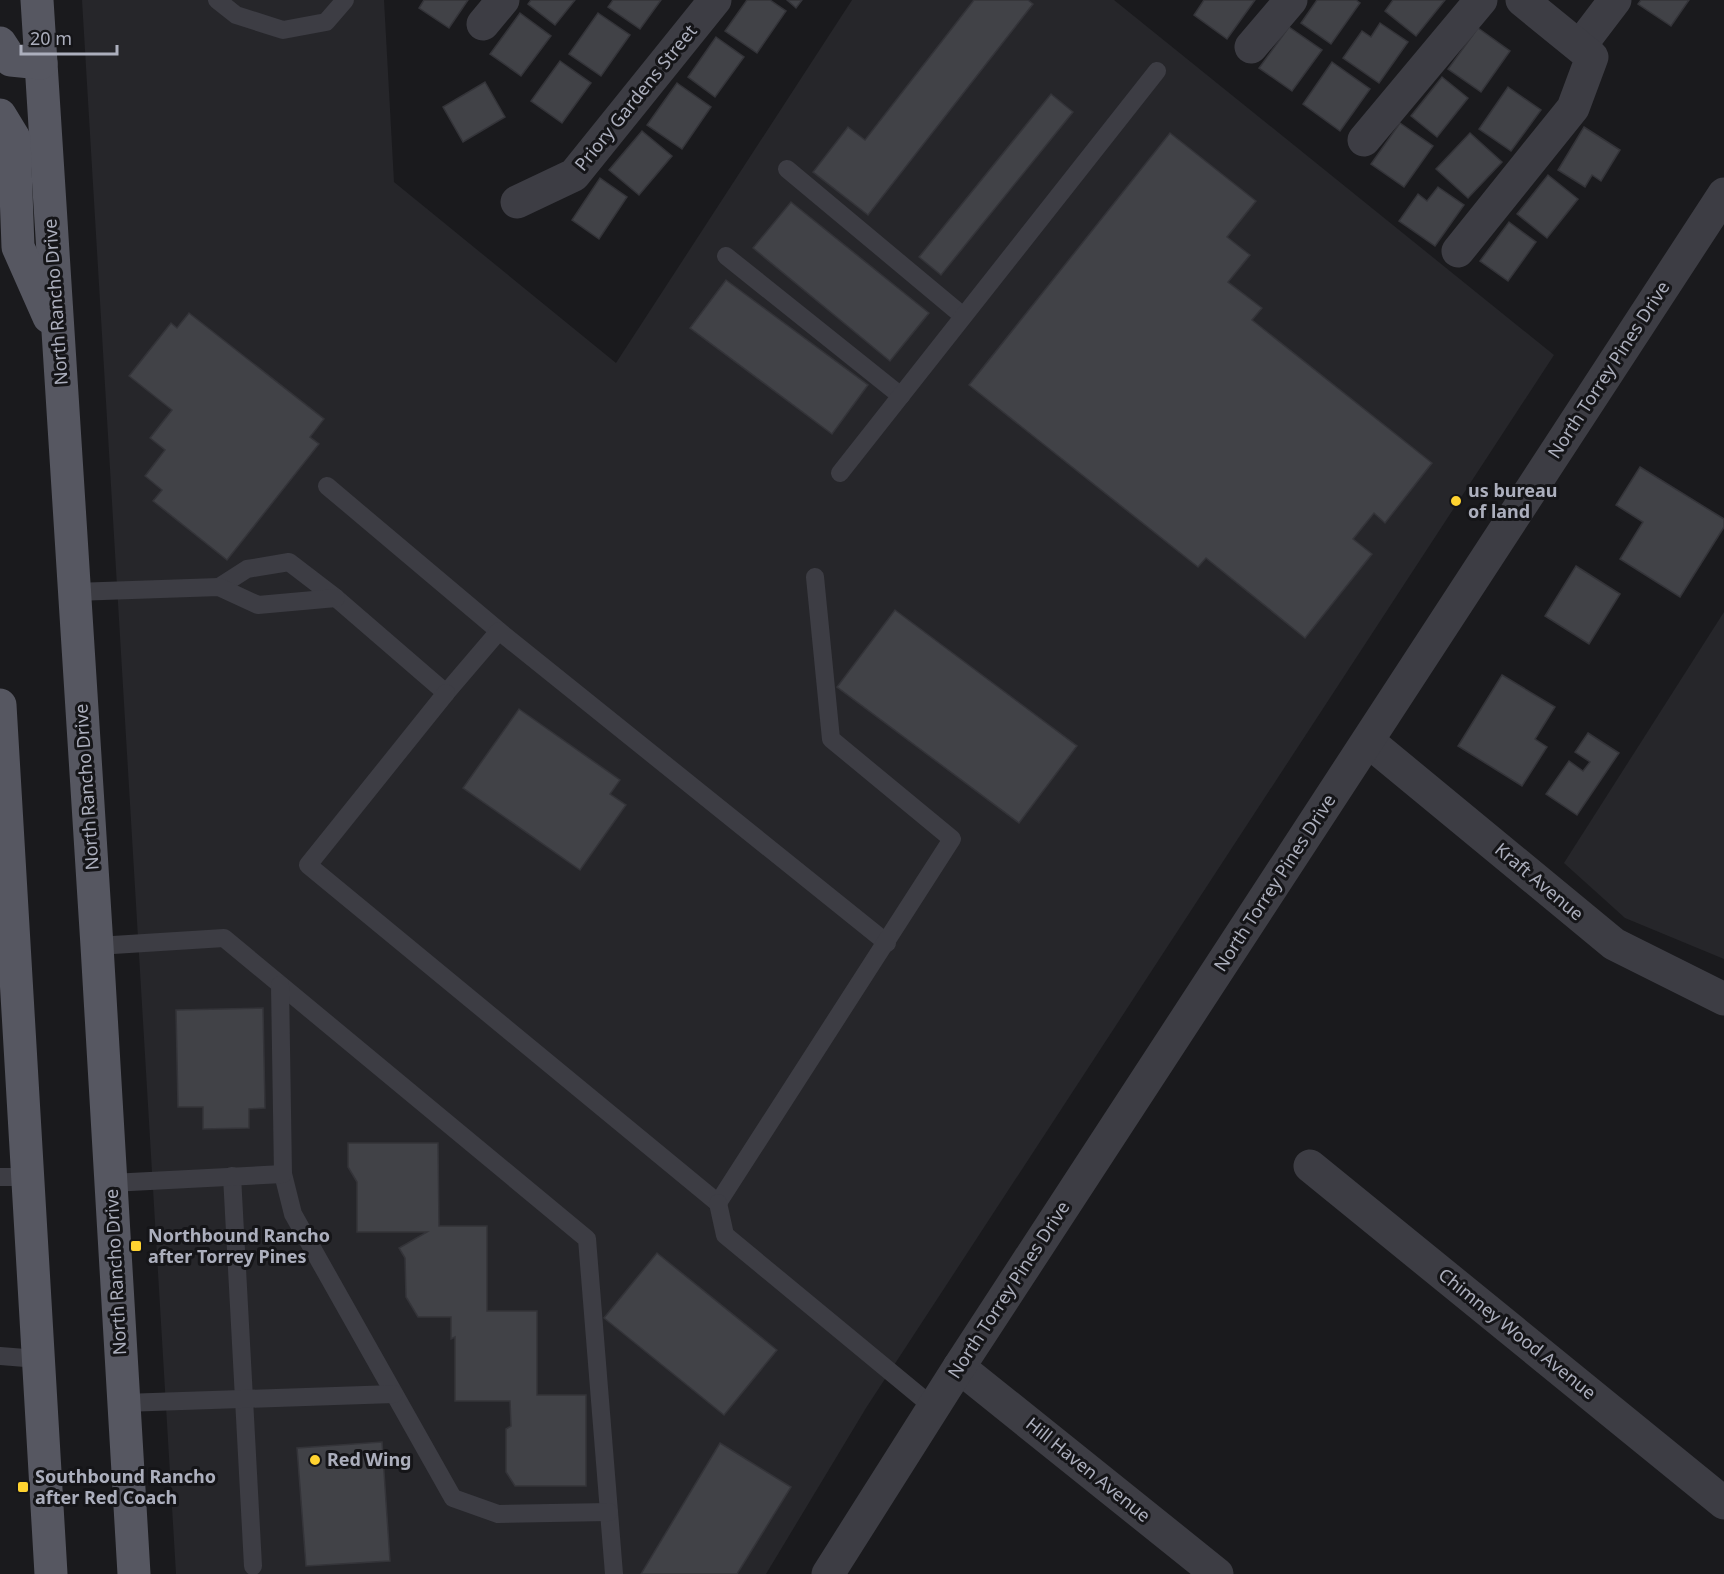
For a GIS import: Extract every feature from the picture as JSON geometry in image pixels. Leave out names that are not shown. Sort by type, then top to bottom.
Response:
[{"type":"main road","name":"North Rancho Drive","points":[[37,0],[134,1574]]},
{"type":"main road","points":[[0,43],[11,60],[41,63]]},
{"type":"main road","points":[[0,115],[14,138],[18,247],[58,338]]},
{"type":"main road","points":[[0,705],[14,1177],[38,1359],[51,1574]]},
{"type":"street","name":"Priory Gardens Street","points":[[517,202],[574,176],[715,0]]},
{"type":"street","points":[[1251,47],[1291,0]]},
{"type":"street","points":[[1364,140],[1481,0]]},
{"type":"street","points":[[1522,0],[1586,51]]},
{"type":"street","points":[[1458,251],[1573,108],[1586,51],[1616,0]]},
{"type":"street","name":"North Torrey Pines Drive","points":[[828,1574],[933,1407],[1724,194]]},
{"type":"street","name":"Kraft Avenue","points":[[1368,741],[1614,944],[1724,999]]},
{"type":"street","name":"Chimney Wood Avenue","points":[[1311,1166],[1724,1503]]},
{"type":"street","name":"Hill Haven Avenue","points":[[959,1367],[1217,1574]]},
{"type":"lane","points":[[217,0],[236,15],[284,30],[326,22],[345,0]]},
{"type":"lane","points":[[840,473],[1157,71]]},
{"type":"lane","points":[[787,169],[963,316]]},
{"type":"lane","points":[[726,256],[901,396]]},
{"type":"lane","points":[[327,486],[499,631],[886,943]]},
{"type":"lane","points":[[219,587],[247,569],[289,562],[336,598],[446,693]]},
{"type":"lane","points":[[718,1203],[952,840],[831,739],[815,577]]},
{"type":"lane","points":[[74,592],[219,587],[258,605],[336,598]]},
{"type":"lane","points":[[499,631],[446,693],[308,865],[718,1203],[725,1235],[933,1407]]},
{"type":"lane","points":[[97,946],[224,938],[587,1239],[614,1574]]},
{"type":"lane","points":[[280,985],[283,1174],[293,1214],[453,1498],[498,1514],[609,1512]]},
{"type":"lane","points":[[111,1183],[283,1174]]},
{"type":"lane","points":[[232,1176],[253,1566]]},
{"type":"lane","points":[[0,1356],[38,1359]]},
{"type":"lane","points":[[123,1403],[394,1394]]},
{"type":"shaded area","points":[[82,0],[384,0],[394,182],[616,363],[852,0],[1114,0],[1554,355],[866,1408],[766,1574],[176,1574]]},
{"type":"shaded area","points":[[1724,612],[1724,959],[1625,918],[1564,863]]},
{"type":"building","points":[[424,0],[468,0],[449,28],[419,8]]},
{"type":"building","points":[[531,0],[575,0],[555,25],[528,4]]},
{"type":"building","points":[[613,0],[661,0],[640,29],[608,7]]},
{"type":"building","points":[[747,0],[770,0],[786,11],[757,53],[725,31]]},
{"type":"building","points":[[787,0],[802,0],[796,8]]},
{"type":"building","points":[[974,0],[1028,0],[1033,4],[868,215],[813,172],[848,127],[865,140]]},
{"type":"building","points":[[1204,0],[1255,0],[1227,39],[1194,15]]},
{"type":"building","points":[[1317,0],[1356,0],[1360,3],[1331,44],[1301,23]]},
{"type":"building","points":[[1393,0],[1445,0],[1416,36],[1385,11]]},
{"type":"building","points":[[1641,0],[1689,0],[1671,26],[1638,4]]},
{"type":"building","points":[[520,13],[551,36],[521,76],[490,54]]},
{"type":"building","points":[[598,13],[630,35],[601,76],[569,54]]},
{"type":"building","points":[[1380,23],[1408,42],[1379,83],[1343,58],[1362,31],[1371,37]]},
{"type":"building","points":[[1289,27],[1322,50],[1292,91],[1259,68]]},
{"type":"building","points":[[1478,28],[1510,51],[1481,92],[1448,69]]},
{"type":"building","points":[[716,37],[744,57],[715,97],[688,77]]},
{"type":"building","points":[[560,61],[591,83],[562,123],[531,101]]},
{"type":"building","points":[[1332,62],[1370,89],[1340,131],[1303,104]]},
{"type":"building","points":[[1442,77],[1468,98],[1437,137],[1411,116]]},
{"type":"building","points":[[485,82],[505,117],[463,142],[443,107]]},
{"type":"building","points":[[677,83],[711,107],[682,149],[647,125]]},
{"type":"building","points":[[1508,87],[1541,110],[1511,151],[1479,129]]},
{"type":"building","points":[[1051,94],[1073,112],[941,275],[919,257]]},
{"type":"building","points":[[1400,123],[1433,146],[1404,187],[1371,164]]},
{"type":"building","points":[[1584,127],[1620,150],[1601,181],[1592,175],[1585,187],[1558,170]]},
{"type":"building","points":[[642,131],[672,156],[639,195],[609,170]]},
{"type":"building","points":[[1170,133],[1256,201],[1227,237],[1250,255],[1228,282],[1262,308],[1252,320],[1432,463],[1385,523],[1374,513],[1353,539],[1372,554],[1305,638],[1206,558],[1198,567],[969,385]]},
{"type":"building","points":[[1470,133],[1502,162],[1468,198],[1436,169]]},
{"type":"building","points":[[1548,175],[1578,199],[1547,238],[1517,214]]},
{"type":"building","points":[[600,178],[627,197],[599,239],[572,220]]},
{"type":"building","points":[[1438,187],[1464,205],[1435,246],[1399,221],[1418,194],[1427,201]]},
{"type":"building","points":[[791,202],[929,313],[890,361],[753,248]]},
{"type":"building","points":[[1509,222],[1536,242],[1508,281],[1480,261]]},
{"type":"building","points":[[726,280],[868,385],[832,434],[690,328]]},
{"type":"building","points":[[189,313],[324,419],[310,437],[319,444],[227,560],[153,501],[162,490],[145,476],[165,450],[150,438],[172,410],[129,376],[171,323],[177,328]]},
{"type":"building","points":[[1640,467],[1724,519],[1724,527],[1680,597],[1620,559],[1643,522],[1616,505]]},
{"type":"building","points":[[1576,566],[1620,594],[1589,644],[1545,616]]},
{"type":"building","points":[[895,610],[1077,746],[1019,823],[837,687]]},
{"type":"building","points":[[1502,675],[1555,707],[1535,739],[1547,747],[1522,786],[1458,746]]},
{"type":"building","points":[[519,709],[620,780],[610,794],[626,805],[580,870],[463,788]]},
{"type":"building","points":[[1588,733],[1619,753],[1577,815],[1546,794],[1569,761],[1583,771],[1590,762],[1575,752]]},
{"type":"building","points":[[263,1008],[265,1108],[249,1109],[249,1128],[203,1129],[203,1107],[178,1107],[176,1010]]},
{"type":"building","points":[[348,1143],[438,1143],[439,1226],[487,1226],[487,1311],[537,1311],[537,1395],[586,1395],[586,1486],[515,1486],[506,1472],[506,1429],[511,1426],[510,1401],[455,1401],[455,1337],[451,1339],[451,1317],[418,1317],[406,1297],[405,1258],[399,1248],[427,1232],[357,1232],[357,1182],[348,1167]]},
{"type":"building","points":[[657,1253],[777,1350],[724,1415],[604,1318]]},
{"type":"building","points":[[382,1442],[390,1561],[306,1566],[297,1448]]},
{"type":"building","points":[[720,1443],[791,1487],[737,1574],[641,1574]]},
{"type":"place","name":"us bureau of land","points":[[1456,501]]},
{"type":"place","name":"Northbound Rancho after Torrey Pines","points":[[136,1246]]},
{"type":"place","name":"Red Wing","points":[[315,1460]]},
{"type":"place","name":"Southbound Rancho after Red Coach","points":[[23,1487]]}]
